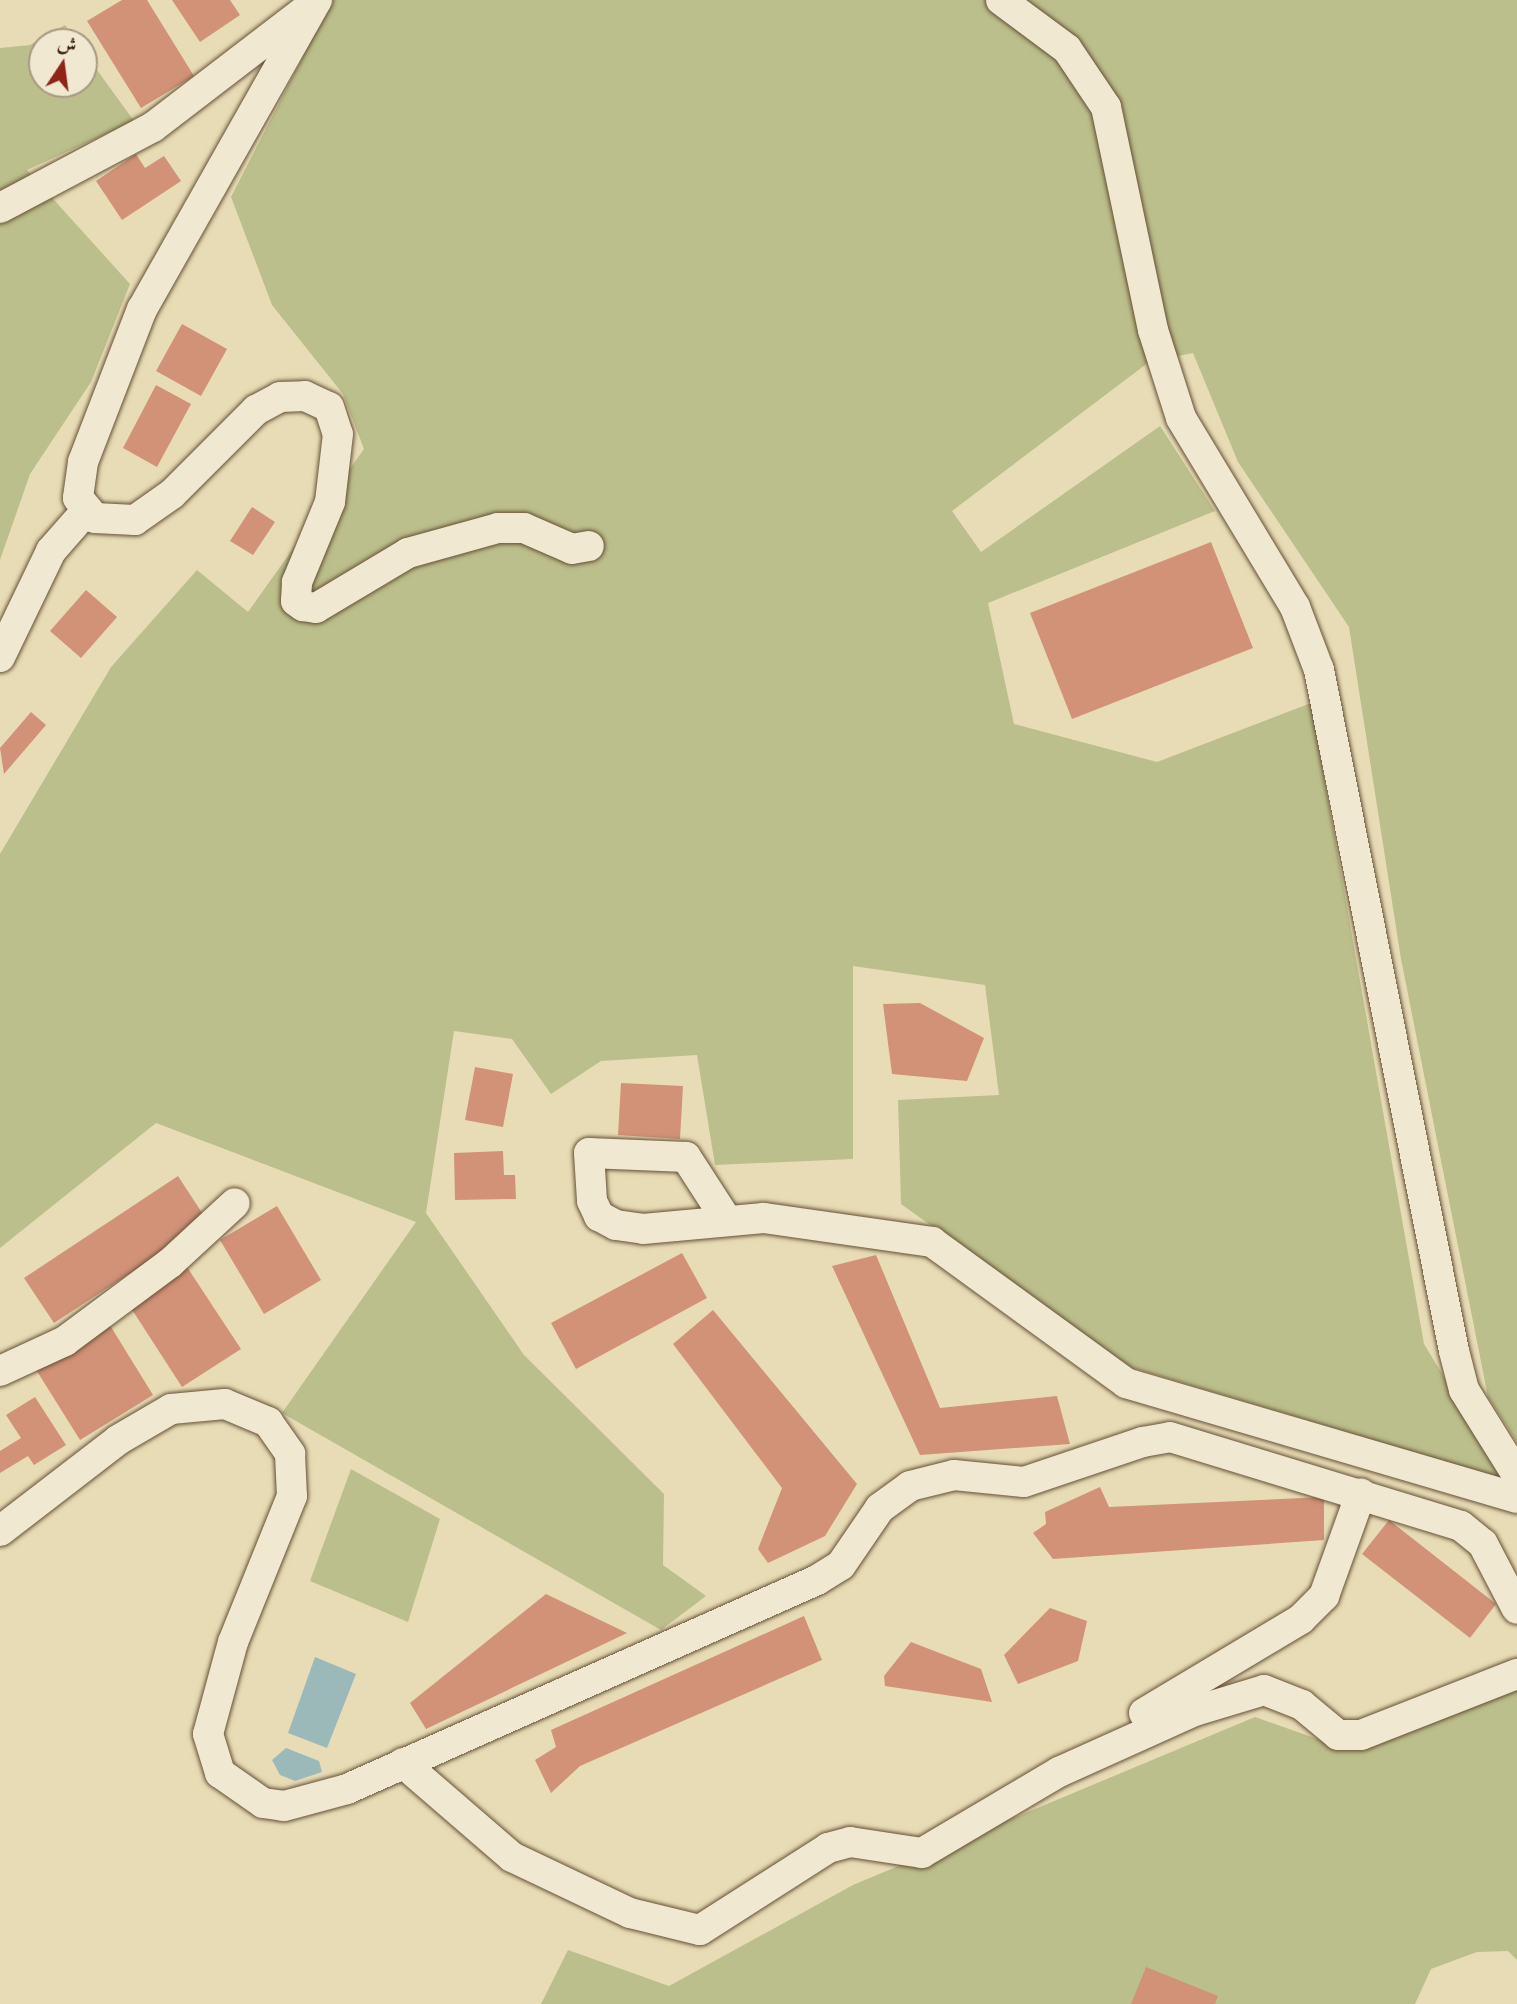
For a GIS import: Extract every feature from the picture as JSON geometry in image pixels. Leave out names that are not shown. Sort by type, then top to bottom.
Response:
[{"type":"street","points":[[0,208],[153,127],[317,0]]},
{"type":"street","points":[[317,0],[142,309],[83,462],[78,498],[86,511],[116,521],[144,515],[256,410],[292,395],[329,407],[338,433],[330,502],[297,582],[296,601],[303,606],[316,608],[408,553],[498,528],[524,528],[572,549],[589,546]]},
{"type":"street","points":[[1001,0],[1067,49],[1106,107],[1153,330],[1181,418],[1295,607],[1319,670],[1454,1351],[1476,1414],[1517,1475]]},
{"type":"street","points":[[0,657],[51,551],[86,511]]},
{"type":"street","points":[[0,1371],[65,1341],[170,1263],[235,1203]]},
{"type":"street","points":[[726,1219],[870,1230],[932,1242],[1126,1383],[1517,1498]]},
{"type":"street","points":[[0,1531],[118,1440],[171,1409],[202,1401],[256,1415],[290,1454],[292,1496],[221,1678],[208,1734],[211,1754],[232,1785],[284,1806],[323,1798],[833,1571],[891,1497],[925,1482],[954,1475],[1024,1482],[1113,1448],[1170,1437],[1361,1493],[1473,1532],[1517,1609]]},
{"type":"street","points":[[1144,1713],[1301,1619],[1324,1596],[1361,1493]]},
{"type":"street","points":[[403,1763],[512,1857],[630,1913],[700,1930],[828,1848],[850,1842],[922,1853],[1059,1772],[1206,1707],[1264,1690],[1302,1705],[1338,1735],[1361,1735],[1517,1674]]},
{"type":"green space","points":[[332,0],[1517,0],[1517,1442],[1488,1397],[1401,959],[1349,627],[1238,462],[1193,353],[1149,362],[952,511],[981,552],[1160,426],[1215,511],[988,603],[1014,724],[1157,762],[1311,703],[1424,1344],[1507,1480],[1127,1366],[901,1204],[898,1100],[999,1095],[985,985],[853,966],[853,1159],[715,1165],[697,1055],[601,1061],[551,1094],[512,1039],[454,1031],[426,1213],[524,1355],[664,1494],[663,1565],[706,1596],[661,1630],[282,1413],[416,1222],[156,1123],[0,1248],[0,854],[111,667],[197,570],[248,612],[364,449],[343,394],[272,305],[231,197]]},
{"type":"green space","points":[[28,45],[28,98],[98,98],[98,71],[134,121],[27,170],[130,284],[91,382],[30,474],[0,560],[0,48]]},
{"type":"green space","points":[[351,1469],[440,1519],[408,1622],[310,1581]]},
{"type":"green space","points":[[1517,1685],[1517,1960],[1508,1951],[1477,1952],[1431,1969],[1415,2004],[541,2004],[568,1950],[669,1986],[853,1885],[1255,1717],[1343,1748]]},
{"type":"water","points":[[315,1657],[356,1674],[327,1748],[288,1733]]},
{"type":"water","points":[[286,1748],[319,1761],[322,1772],[295,1781],[280,1775],[272,1760]]},
{"type":"building","points":[[122,0],[147,0],[194,76],[141,108],[98,39],[98,28],[91,28],[87,21]]},
{"type":"building","points":[[172,0],[230,0],[240,15],[200,42]]},
{"type":"building","points":[[136,154],[145,168],[164,156],[181,181],[122,220],[96,181]]},
{"type":"building","points":[[182,324],[227,349],[201,396],[156,371]]},
{"type":"building","points":[[156,385],[191,404],[157,467],[123,448]]},
{"type":"building","points":[[252,507],[275,522],[253,555],[230,541]]},
{"type":"building","points":[[1211,542],[1253,648],[1072,719],[1030,613]]},
{"type":"building","points":[[86,590],[117,617],[81,658],[50,631]]},
{"type":"building","points":[[31,712],[46,725],[4,774],[0,748]]},
{"type":"building","points":[[920,1003],[984,1038],[967,1081],[892,1074],[883,1004]]},
{"type":"building","points":[[475,1067],[513,1074],[503,1127],[465,1120]]},
{"type":"building","points":[[621,1083],[683,1086],[680,1139],[618,1135]]},
{"type":"building","points":[[503,1151],[504,1175],[515,1175],[516,1199],[455,1200],[454,1153]]},
{"type":"building","points":[[178,1176],[208,1222],[54,1323],[24,1278]]},
{"type":"building","points":[[277,1206],[321,1280],[264,1314],[220,1240]]},
{"type":"building","points":[[682,1253],[707,1298],[576,1369],[551,1323]]},
{"type":"building","points":[[876,1255],[940,1408],[1057,1396],[1070,1444],[920,1455],[832,1266]]},
{"type":"building","points":[[187,1267],[241,1349],[182,1387],[129,1305]]},
{"type":"building","points":[[713,1310],[857,1484],[825,1536],[768,1563],[758,1549],[782,1488],[673,1344]]},
{"type":"building","points":[[108,1322],[153,1395],[80,1440],[35,1368]]},
{"type":"building","points":[[35,1397],[66,1445],[34,1465],[28,1456],[0,1473],[0,1451],[21,1438],[6,1415]]},
{"type":"building","points":[[1100,1487],[1109,1507],[1324,1497],[1324,1540],[1053,1559],[1033,1533],[1046,1524],[1045,1512]]},
{"type":"building","points":[[1389,1520],[1496,1604],[1470,1638],[1362,1554]]},
{"type":"building","points":[[546,1594],[627,1633],[426,1729],[410,1703]]},
{"type":"building","points":[[1050,1608],[1087,1621],[1078,1661],[1018,1684],[1004,1655]]},
{"type":"building","points":[[804,1616],[822,1660],[580,1766],[551,1793],[535,1760],[556,1747],[551,1730]]},
{"type":"building","points":[[911,1642],[981,1669],[992,1702],[885,1686],[884,1676]]},
{"type":"building","points":[[1146,1967],[1218,1996],[1215,2004],[1131,2004]]}]
